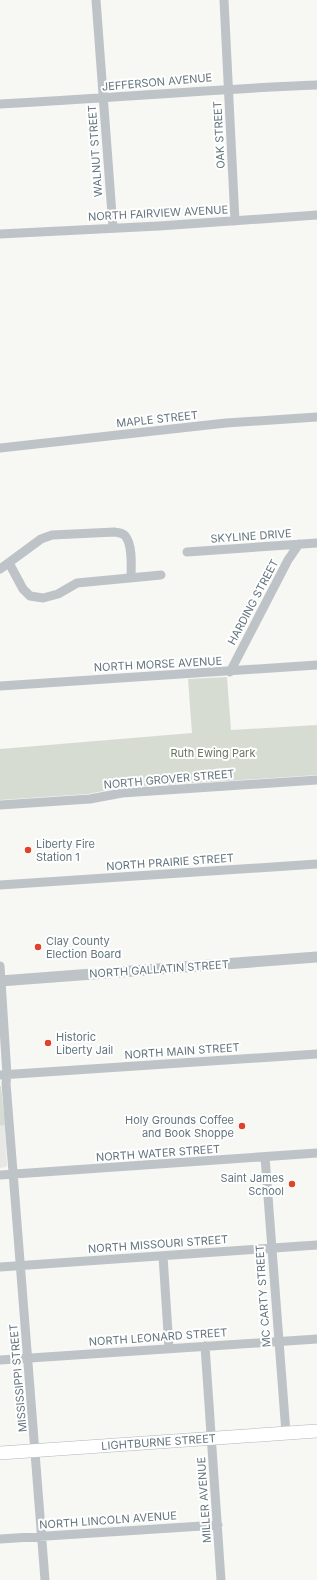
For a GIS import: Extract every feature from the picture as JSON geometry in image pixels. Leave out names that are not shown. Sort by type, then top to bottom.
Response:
[{"type":"main road","name":"LIGHTBURNE STREET","points":[[0,1452],[317,1431]]},
{"type":"street","name":"WALNUT STREET","points":[[96,0],[113,228]]},
{"type":"street","name":"OAK STREET","points":[[224,0],[235,221]]},
{"type":"street","name":"JEFFERSON AVENUE","points":[[0,104],[103,99],[228,88],[317,85]]},
{"type":"street","name":"NORTH FAIRVIEW AVENUE","points":[[0,234],[317,215]]},
{"type":"street","name":"MAPLE STREET","points":[[0,448],[226,423],[317,417]]},
{"type":"street","points":[[0,568],[41,539],[52,535],[115,532],[123,534],[127,537],[130,549],[131,578]]},
{"type":"street","name":"SKYLINE DRIVE","points":[[187,552],[317,543]]},
{"type":"street","name":"HARDING STREET","points":[[230,672],[288,560],[299,544]]},
{"type":"street","points":[[9,563],[23,589],[30,596],[43,598],[58,594],[77,583],[160,575]]},
{"type":"street","name":"NORTH MORSE AVENUE","points":[[0,686],[230,672],[317,665]]},
{"type":"street","name":"NORTH GROVER STREET","points":[[0,805],[90,799],[122,793],[317,780]]},
{"type":"street","name":"NORTH PRAIRIE STREET","points":[[0,885],[317,864]]},
{"type":"street","name":"NORTH GALLATIN STREET","points":[[0,981],[317,957]]},
{"type":"street","name":"MISSISSIPPI STREET","points":[[0,966],[4,1075],[14,1174],[45,1580]]},
{"type":"street","name":"NORTH MAIN STREET","points":[[4,1075],[317,1054]]},
{"type":"street","name":"NORTH WATER STREET","points":[[0,1175],[317,1153]]},
{"type":"street","name":"MC CARTY STREET","points":[[265,1157],[286,1433]]},
{"type":"street","name":"NORTH MISSOURI STREET","points":[[0,1267],[317,1245]]},
{"type":"street","points":[[163,1256],[169,1348]]},
{"type":"street","name":"NORTH LEONARD STREET","points":[[0,1360],[317,1339]]},
{"type":"street","name":"MILLER AVENUE","points":[[206,1346],[221,1580]]},
{"type":"street","name":"NORTH LINCOLN AVENUE","points":[[0,1539],[218,1525]]},
{"type":"shaded area","points":[[5,1125],[7,1165],[6,1167],[0,1168],[0,1126]]},
{"type":"green space","name":"Ruth Ewing Park","points":[[227,677],[231,730],[317,725],[317,775],[119,788],[88,794],[0,800],[0,749],[192,733],[188,679]]},
{"type":"green space","points":[[0,1086],[5,1125],[0,1126]]},
{"type":"place","name":"Liberty Fire Station 1","points":[[28,850]]},
{"type":"place","name":"Clay County Election Board","points":[[38,947]]},
{"type":"place","name":"Historic Liberty Jail","points":[[48,1043]]},
{"type":"place","name":"Holy Grounds Coffee and Book Shoppe","points":[[242,1126]]},
{"type":"place","name":"Saint James School","points":[[292,1184]]}]
